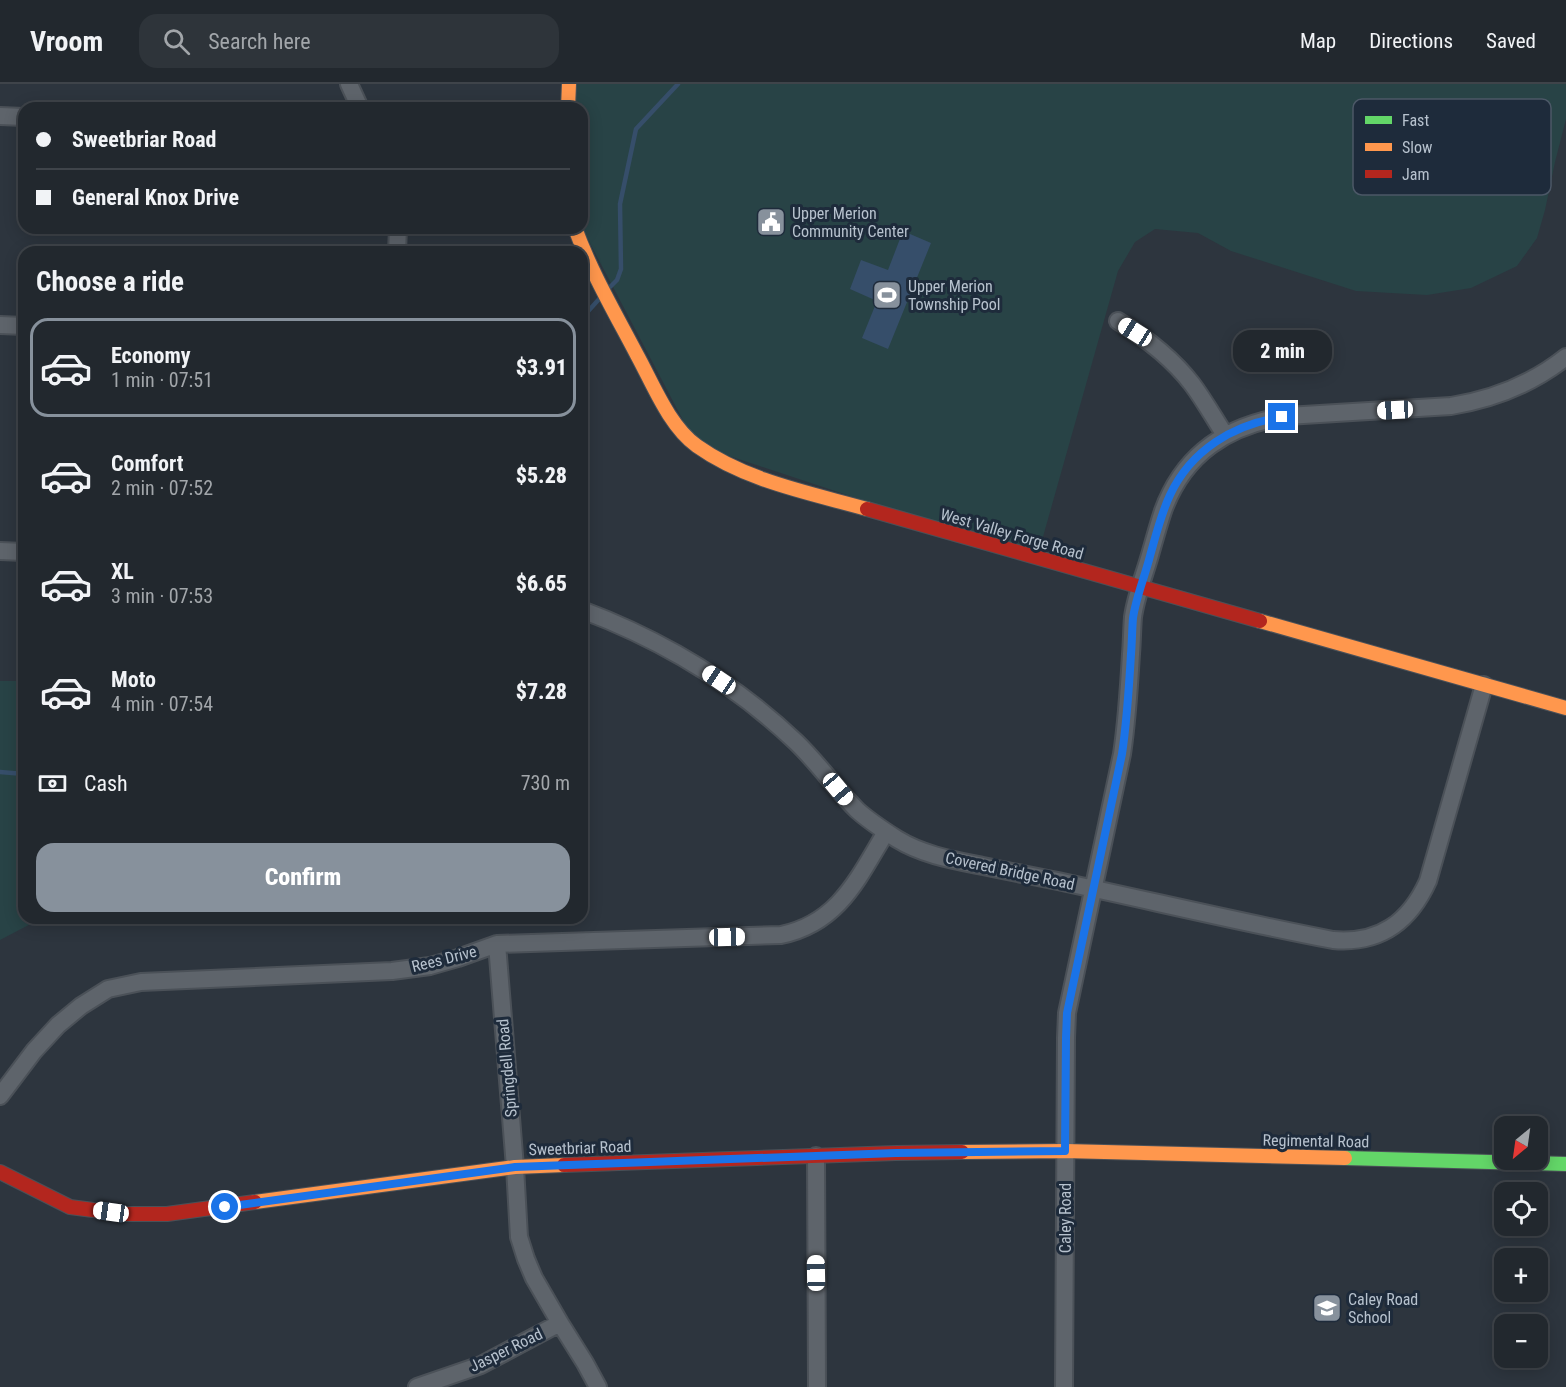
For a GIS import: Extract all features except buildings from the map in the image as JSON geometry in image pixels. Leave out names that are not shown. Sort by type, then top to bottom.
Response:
[{"type":"street","points":[[349,84],[357,102]]},
{"type":"street","points":[[568,102],[569,84]]},
{"type":"street","points":[[0,116],[18,117]]},
{"type":"street","name":"West Valley Forge Road","points":[[588,257],[660,399],[676,425],[696,445],[726,463],[767,480],[1566,708]]},
{"type":"street","points":[[1118,321],[1150,343],[1180,369],[1225,435]]},
{"type":"street","points":[[0,325],[18,326]]},
{"type":"street","name":"Caley Road","points":[[1064,1387],[1067,1013],[1125,734],[1133,620],[1163,511],[1171,492],[1193,460],[1225,435],[1246,425],[1287,416],[1471,403],[1491,398],[1529,382],[1566,357]]},
{"type":"street","points":[[0,551],[18,552]]},
{"type":"street","name":"Covered Bridge Road","points":[[588,612],[652,639],[728,686],[777,724],[815,761],[871,822],[914,848],[931,854],[1350,942],[1383,933],[1398,923],[1421,897],[1428,881],[1484,685]]},
{"type":"street","name":"Rees Drive","points":[[0,1096],[34,1051],[58,1025],[81,1006],[108,989],[141,982],[392,971],[430,966],[497,944],[781,935],[798,931],[827,915],[854,884],[886,832]]},
{"type":"street","name":"Springdell Road","points":[[497,944],[519,1237],[534,1278],[598,1387]]},
{"type":"street","name":"Sweetbriar Road","points":[[0,1172],[70,1207],[124,1214],[167,1214],[515,1167],[896,1153],[1065,1151]]},
{"type":"street","name":"Regimental Road","points":[[1065,1151],[1566,1164]]},
{"type":"street","points":[[816,1156],[817,1387]]},
{"type":"street","name":"Jasper Road","points":[[417,1387],[481,1365],[560,1323]]},
{"type":"green space","points":[[569,84],[1566,84],[1566,119],[1551,181],[1551,99],[1353,99],[1353,195],[1548,195],[1537,238],[1517,266],[1471,288],[1427,295],[1356,291],[1231,251],[1198,233],[1155,229],[1135,242],[1118,271],[1037,558],[696,445],[585,234],[588,234],[588,102],[568,102]]},
{"type":"green space","points":[[0,681],[18,681],[18,924],[31,924],[0,940]]},
{"type":"water","name":"Upper Merion Township Pool","points":[[903,231],[931,243],[888,349],[862,338],[877,301],[850,289],[861,260],[888,270]]},
{"type":"waterway","points":[[610,287],[617,280],[621,269],[620,204],[636,129],[678,84]]},
{"type":"waterway","points":[[588,311],[600,298]]},
{"type":"waterway","points":[[0,772],[18,774]]},
{"type":"traffic: fast","points":[[1345,1158],[1566,1164]]},
{"type":"traffic: slow","points":[[568,102],[569,84]]},
{"type":"traffic: slow","points":[[577,234],[582,246]]},
{"type":"traffic: slow","points":[[588,259],[656,391],[670,416],[687,438],[716,458],[757,477],[867,509]]},
{"type":"traffic: slow","points":[[1260,621],[1566,708]]},
{"type":"traffic: slow","points":[[962,1152],[1065,1151],[1345,1158]]},
{"type":"traffic: slow","points":[[255,1202],[515,1167],[564,1165]]},
{"type":"traffic: jam","points":[[867,509],[1260,621]]},
{"type":"traffic: jam","points":[[564,1165],[962,1152]]},
{"type":"traffic: jam","points":[[0,1172],[70,1207],[124,1214],[167,1214],[255,1202]]},
{"type":"place","name":"Upper Merion Community Center","points":[[771,222]]},
{"type":"place","name":"Upper Merion Township Pool","points":[[887,295]]},
{"type":"place","name":"Caley Road School","points":[[1327,1308]]},
{"type":"route","points":[[225,1207],[515,1167],[896,1153],[1065,1151],[1067,1013],[1122,754],[1135,609],[1163,511],[1181,476],[1193,460],[1209,446],[1246,425],[1282,417]]}]
